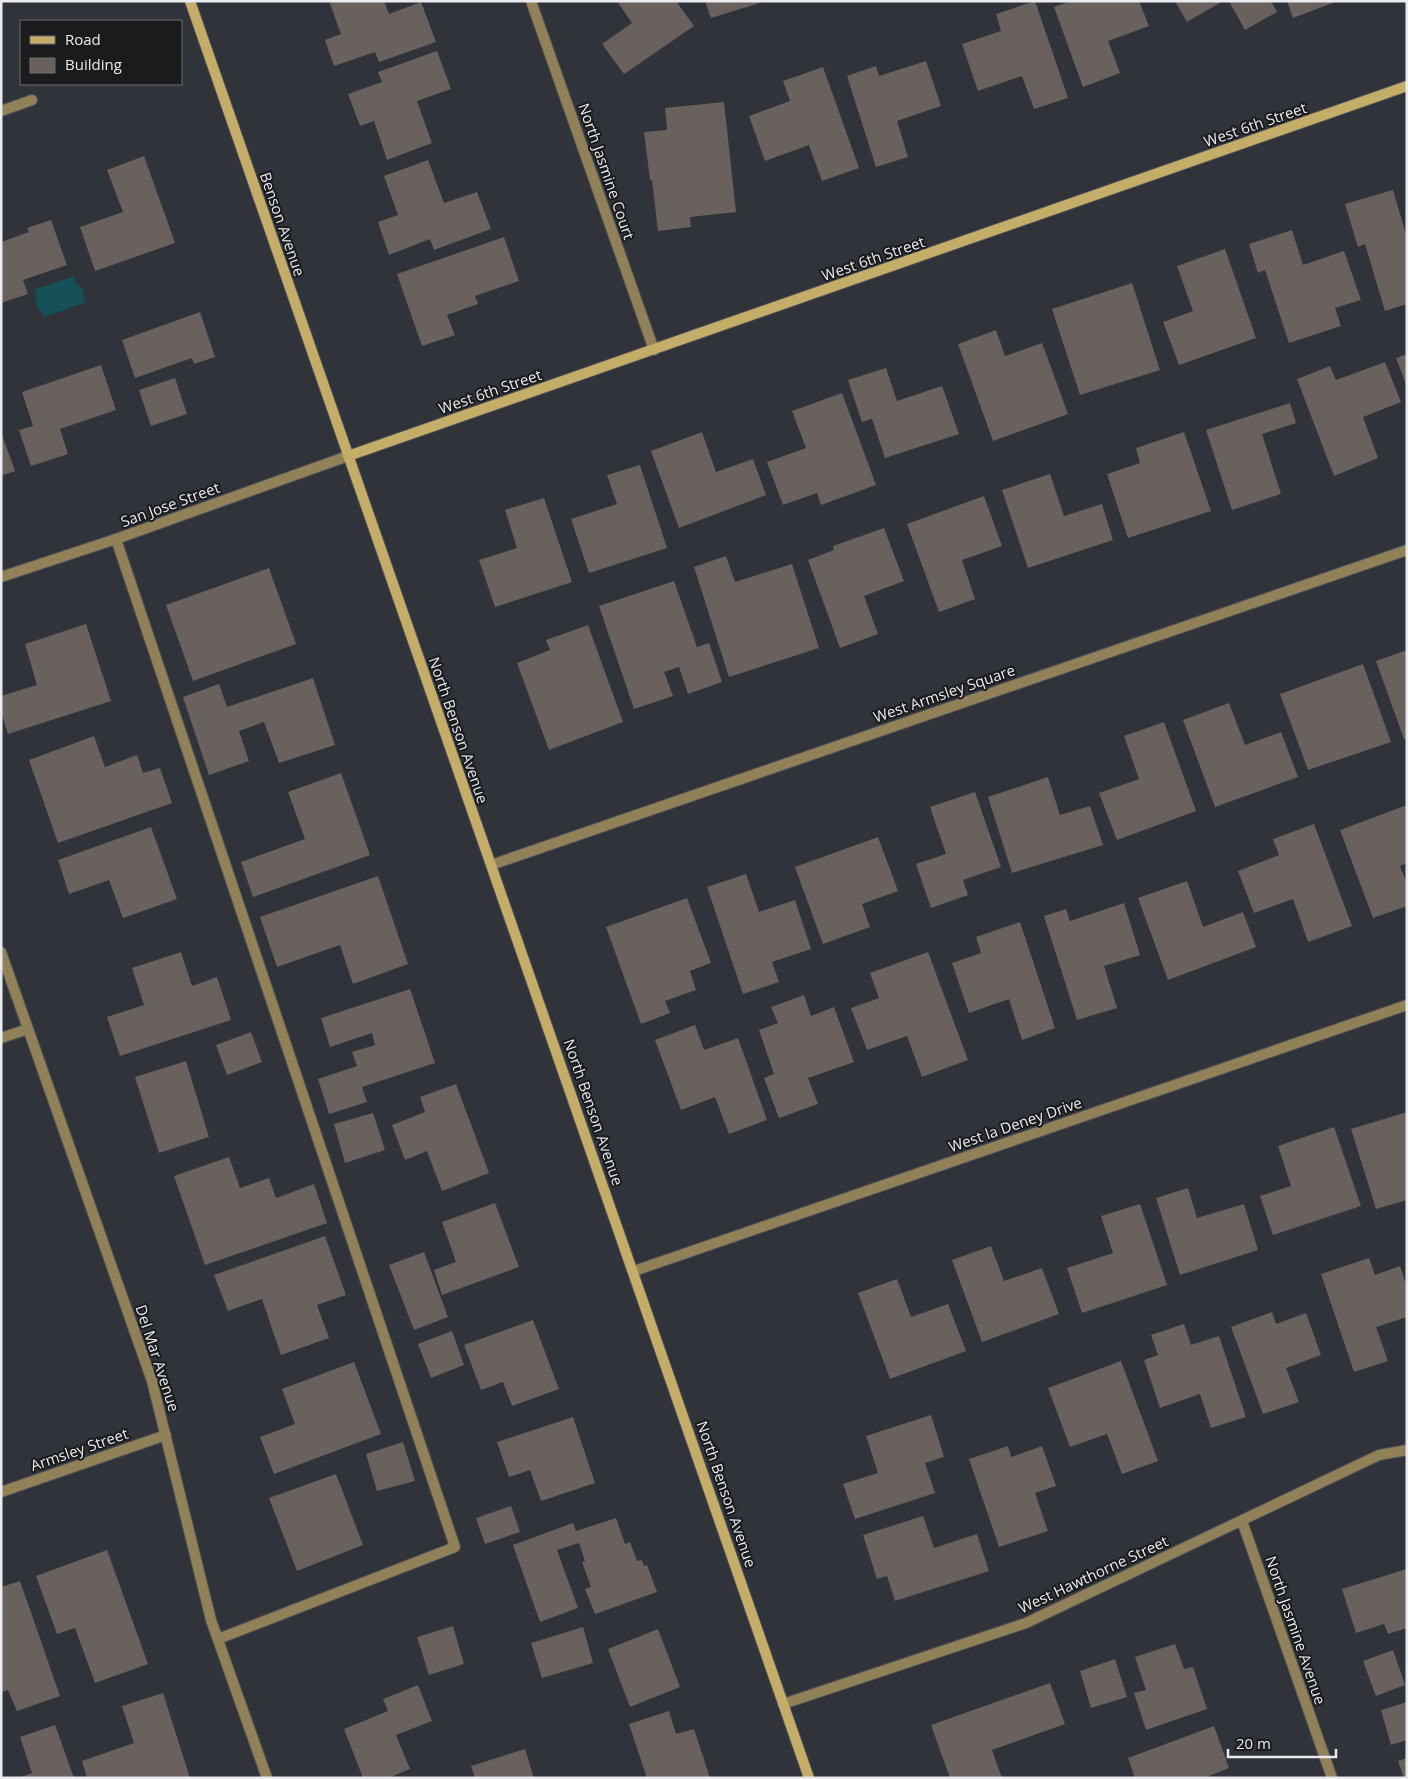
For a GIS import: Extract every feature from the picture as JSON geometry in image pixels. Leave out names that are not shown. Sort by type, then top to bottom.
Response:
[{"type":"main road","name":"Benson Avenue","points":[[190,1],[348,456]]},
{"type":"main road","name":"West 6th Street","points":[[348,456],[1407,86]]},
{"type":"main road","name":"North Benson Avenue","points":[[348,456],[634,1271],[809,1778]]},
{"type":"street","name":"North Jasmine Court","points":[[531,1],[654,350]]},
{"type":"street","points":[[1,111],[32,100]]},
{"type":"street","name":"San Jose Street","points":[[1,577],[116,539],[348,456]]},
{"type":"street","points":[[116,539],[455,1547],[218,1639]]},
{"type":"street","name":"West Armsley Square","points":[[491,865],[1407,550]]},
{"type":"street","name":"Del Mar Avenue","points":[[1,952],[152,1381],[211,1620],[267,1778]]},
{"type":"street","name":"West la Deney Drive","points":[[634,1271],[1407,1005]]},
{"type":"street","points":[[1,1038],[28,1029]]},
{"type":"street","name":"Armsley Street","points":[[1,1492],[166,1435]]},
{"type":"street","name":"West Hawthorne Street","points":[[783,1704],[1026,1623],[1379,1456],[1407,1450]]},
{"type":"street","name":"North Jasmine Avenue","points":[[1242,1521],[1332,1778]]},
{"type":"water","points":[[74,276],[75,281],[83,290],[85,303],[44,317],[37,306],[35,289]]},
{"type":"building","points":[[329,1],[384,1],[389,14],[421,2],[436,42],[379,62],[375,52],[334,66],[325,40],[341,34]]},
{"type":"building","points":[[617,1],[676,1],[694,26],[624,74],[602,44],[632,23]]},
{"type":"building","points":[[705,1],[763,1],[763,2],[711,18]]},
{"type":"building","points":[[1035,1],[1068,98],[1034,109],[1022,76],[978,91],[962,44],[1001,31],[996,14]]},
{"type":"building","points":[[1071,1],[1139,1],[1149,26],[1108,41],[1120,73],[1083,87],[1054,7]]},
{"type":"building","points":[[1175,1],[1223,1],[1187,22]]},
{"type":"building","points":[[1229,1],[1271,1],[1277,12],[1245,30]]},
{"type":"building","points":[[1287,1],[1338,1],[1293,18]]},
{"type":"building","points":[[437,51],[451,89],[417,101],[432,143],[387,160],[374,121],[360,126],[348,94],[382,82],[378,72]]},
{"type":"building","points":[[926,61],[941,106],[897,121],[908,157],[876,167],[847,76],[876,66],[879,76]]},
{"type":"building","points":[[823,67],[859,168],[822,181],[809,145],[765,161],[749,116],[790,101],[783,81]]},
{"type":"building","points":[[724,102],[736,212],[690,217],[691,227],[658,231],[644,132],[667,130],[665,108]]},
{"type":"building","points":[[144,156],[175,243],[95,271],[80,227],[123,212],[107,170]]},
{"type":"building","points":[[428,160],[444,203],[477,192],[491,229],[434,250],[430,239],[389,255],[378,222],[398,215],[384,176]]},
{"type":"building","points":[[1393,190],[1405,231],[1407,230],[1407,304],[1385,311],[1365,244],[1358,247],[1345,204]]},
{"type":"building","points":[[51,220],[67,265],[23,280],[28,294],[1,303],[1,242],[29,232],[27,228]]},
{"type":"building","points":[[1292,230],[1303,265],[1344,251],[1361,300],[1335,308],[1341,326],[1289,343],[1265,270],[1258,273],[1249,244]]},
{"type":"building","points":[[504,237],[519,281],[475,296],[478,304],[447,315],[455,335],[422,346],[397,274]]},
{"type":"building","points":[[1225,249],[1256,338],[1179,365],[1163,322],[1193,311],[1177,266]]},
{"type":"building","points":[[1132,283],[1160,370],[1080,395],[1052,309]]},
{"type":"building","points":[[200,312],[215,357],[194,364],[192,358],[135,378],[122,340]]},
{"type":"building","points":[[996,330],[1005,356],[1042,343],[1068,414],[993,441],[958,344]]},
{"type":"building","points":[[1407,354],[1407,387],[1396,358]]},
{"type":"building","points":[[1385,362],[1401,402],[1363,417],[1378,458],[1334,476],[1297,379],[1330,366],[1336,380]]},
{"type":"building","points":[[101,365],[116,410],[60,429],[68,454],[31,466],[19,430],[33,426],[22,392]]},
{"type":"building","points":[[886,368],[897,401],[942,386],[959,434],[885,458],[872,419],[862,422],[848,380]]},
{"type":"building","points":[[175,378],[187,414],[151,426],[139,390]]},
{"type":"building","points":[[842,393],[876,485],[821,505],[817,493],[783,505],[767,462],[806,448],[792,411]]},
{"type":"building","points":[[1290,403],[1296,423],[1262,434],[1281,494],[1232,510],[1206,430]]},
{"type":"building","points":[[1,432],[15,471],[1,476]]},
{"type":"building","points":[[702,432],[716,472],[753,459],[766,495],[679,528],[651,451]]},
{"type":"building","points":[[1184,432],[1211,511],[1128,538],[1107,474],[1140,463],[1136,448]]},
{"type":"building","points":[[640,465],[667,548],[589,573],[571,519],[617,504],[607,475]]},
{"type":"building","points":[[1050,474],[1064,516],[1102,504],[1113,540],[1028,568],[1002,490]]},
{"type":"building","points":[[984,496],[1002,546],[962,560],[975,599],[939,612],[907,524]]},
{"type":"building","points":[[544,498],[572,582],[495,607],[479,560],[517,548],[505,510]]},
{"type":"building","points":[[884,528],[904,581],[864,596],[878,634],[840,648],[808,560],[834,550],[833,546]]},
{"type":"building","points":[[726,556],[735,582],[792,564],[819,648],[729,677],[694,567]]},
{"type":"building","points":[[269,568],[296,644],[193,681],[166,605]]},
{"type":"building","points":[[674,581],[697,647],[709,643],[722,682],[688,694],[679,667],[664,672],[673,696],[634,709],[599,606]]},
{"type":"building","points":[[86,624],[111,701],[8,734],[1,712],[1,696],[37,685],[25,644]]},
{"type":"building","points":[[588,625],[623,722],[549,750],[517,663],[550,650],[546,640]]},
{"type":"building","points":[[1407,650],[1407,738],[1404,739],[1376,661]]},
{"type":"building","points":[[1363,664],[1391,742],[1308,770],[1280,694]]},
{"type":"building","points":[[313,678],[335,745],[279,763],[264,722],[239,731],[249,761],[209,775],[183,697],[219,684],[227,707]]},
{"type":"building","points":[[1229,703],[1245,745],[1281,732],[1298,777],[1215,807],[1183,720]]},
{"type":"building","points":[[1164,722],[1196,811],[1117,840],[1099,793],[1139,779],[1124,736]]},
{"type":"building","points":[[94,736],[105,767],[137,755],[143,773],[160,768],[172,803],[58,843],[29,760]]},
{"type":"building","points":[[341,773],[370,855],[253,897],[241,862],[305,839],[288,792]]},
{"type":"building","points":[[1048,777],[1060,815],[1090,806],[1103,845],[1012,873],[988,797]]},
{"type":"building","points":[[975,792],[1001,867],[963,880],[968,895],[931,908],[916,864],[946,854],[930,807]]},
{"type":"building","points":[[1407,805],[1407,863],[1400,866],[1407,884],[1407,906],[1373,918],[1340,830]]},
{"type":"building","points":[[1314,824],[1352,926],[1308,942],[1293,899],[1254,913],[1238,871],[1279,855],[1273,839]]},
{"type":"building","points":[[151,827],[177,899],[123,918],[109,880],[69,894],[58,860]]},
{"type":"building","points":[[878,837],[898,891],[862,904],[870,927],[823,944],[795,867]]},
{"type":"building","points":[[746,874],[759,912],[795,900],[811,949],[772,962],[779,982],[743,994],[707,887]]},
{"type":"building","points":[[378,876],[408,964],[353,984],[340,945],[277,967],[260,917]]},
{"type":"building","points":[[1187,881],[1203,927],[1243,912],[1256,947],[1168,980],[1138,898]]},
{"type":"building","points":[[687,898],[711,963],[690,971],[696,990],[665,1001],[670,1013],[641,1024],[606,927]]},
{"type":"building","points":[[1124,903],[1140,955],[1104,966],[1117,1008],[1077,1020],[1044,916],[1066,909],[1070,921]]},
{"type":"building","points":[[1020,922],[1055,1028],[1022,1040],[1009,999],[969,1013],[952,963],[981,953],[976,937]]},
{"type":"building","points":[[181,952],[192,986],[217,977],[231,1020],[120,1056],[107,1017],[144,1005],[132,968]]},
{"type":"building","points":[[928,952],[968,1060],[922,1077],[907,1036],[867,1050],[851,1008],[879,998],[870,973]]},
{"type":"building","points":[[410,989],[435,1063],[362,1087],[367,1102],[329,1114],[318,1079],[357,1066],[352,1052],[375,1045],[372,1033],[330,1047],[321,1018]]},
{"type":"building","points":[[804,995],[811,1016],[834,1007],[854,1062],[808,1078],[818,1104],[779,1118],[764,1078],[774,1074],[759,1030],[778,1023],[771,1007]]},
{"type":"building","points":[[695,1025],[704,1050],[738,1038],[767,1120],[729,1134],[715,1097],[681,1110],[655,1040]]},
{"type":"building","points":[[251,1032],[262,1062],[227,1075],[216,1045]]},
{"type":"building","points":[[186,1061],[209,1137],[159,1153],[135,1077]]},
{"type":"building","points":[[456,1084],[489,1173],[442,1191],[427,1151],[405,1160],[392,1125],[425,1112],[420,1097]]},
{"type":"building","points":[[1407,1112],[1407,1200],[1376,1209],[1351,1129]]},
{"type":"building","points":[[373,1113],[385,1150],[345,1163],[334,1124]]},
{"type":"building","points":[[1334,1127],[1361,1206],[1273,1235],[1260,1196],[1291,1186],[1278,1146]]},
{"type":"building","points":[[229,1157],[240,1188],[269,1178],[276,1198],[314,1184],[327,1223],[205,1265],[174,1176]]},
{"type":"building","points":[[1188,1188],[1197,1218],[1244,1204],[1258,1250],[1180,1275],[1156,1198]]},
{"type":"building","points":[[495,1203],[519,1267],[442,1295],[434,1270],[456,1262],[442,1222]]},
{"type":"building","points":[[1140,1204],[1167,1285],[1082,1313],[1067,1268],[1113,1253],[1101,1216]]},
{"type":"building","points":[[325,1236],[346,1295],[317,1305],[329,1338],[281,1355],[262,1299],[228,1311],[214,1275]]},
{"type":"building","points":[[991,1246],[1004,1281],[1042,1268],[1059,1314],[982,1342],[952,1260]]},
{"type":"building","points":[[424,1252],[448,1317],[414,1330],[389,1265]]},
{"type":"building","points":[[1369,1258],[1375,1275],[1400,1266],[1407,1287],[1407,1317],[1376,1327],[1388,1361],[1354,1372],[1321,1274]]},
{"type":"building","points":[[897,1279],[911,1317],[948,1304],[966,1351],[890,1379],[858,1293]]},
{"type":"building","points":[[1272,1312],[1276,1324],[1306,1313],[1321,1355],[1286,1368],[1299,1402],[1263,1414],[1231,1327]]},
{"type":"building","points":[[533,1320],[559,1389],[512,1406],[503,1382],[481,1390],[464,1345]]},
{"type":"building","points":[[1184,1324],[1191,1345],[1219,1336],[1246,1417],[1211,1428],[1200,1394],[1160,1408],[1144,1360],[1158,1355],[1151,1335]]},
{"type":"building","points":[[452,1331],[464,1365],[431,1378],[418,1344]]},
{"type":"building","points":[[1121,1361],[1158,1461],[1122,1474],[1107,1434],[1070,1447],[1048,1388]]},
{"type":"building","points":[[354,1362],[381,1434],[274,1474],[260,1437],[295,1424],[282,1389]]},
{"type":"building","points":[[931,1415],[944,1457],[925,1463],[935,1493],[855,1519],[843,1484],[878,1473],[866,1436]]},
{"type":"building","points":[[573,1417],[595,1483],[541,1501],[530,1470],[509,1477],[497,1442]]},
{"type":"building","points":[[403,1442],[415,1481],[377,1491],[366,1454]]},
{"type":"building","points":[[1008,1446],[1011,1457],[1042,1446],[1056,1486],[1035,1493],[1048,1531],[999,1547],[969,1459]]},
{"type":"building","points":[[336,1474],[363,1545],[297,1571],[269,1498]]},
{"type":"building","points":[[511,1506],[520,1532],[485,1544],[476,1518]]},
{"type":"building","points":[[923,1516],[934,1548],[977,1534],[989,1571],[895,1601],[887,1576],[877,1579],[863,1535]]},
{"type":"building","points":[[616,1518],[625,1544],[630,1542],[637,1561],[642,1560],[644,1566],[647,1565],[657,1592],[595,1614],[585,1589],[591,1587],[582,1562],[585,1561],[579,1543],[557,1550],[578,1608],[540,1622],[513,1545],[573,1523],[576,1531]]},
{"type":"building","points":[[107,1550],[148,1664],[95,1683],[75,1628],[57,1634],[36,1576]]},
{"type":"building","points":[[1407,1569],[1407,1628],[1388,1634],[1384,1624],[1356,1633],[1342,1589]]},
{"type":"building","points":[[20,1581],[60,1696],[17,1711],[8,1690],[1,1692],[1,1587]]},
{"type":"building","points":[[453,1626],[464,1664],[429,1675],[417,1637]]},
{"type":"building","points":[[583,1627],[593,1663],[542,1678],[531,1643]]},
{"type":"building","points":[[658,1629],[680,1687],[630,1707],[608,1649]]},
{"type":"building","points":[[1175,1644],[1184,1669],[1193,1667],[1207,1709],[1146,1730],[1134,1693],[1146,1690],[1135,1657]]},
{"type":"building","points":[[1393,1650],[1405,1685],[1376,1696],[1363,1661]]},
{"type":"building","points":[[1115,1659],[1127,1697],[1091,1708],[1080,1671]]},
{"type":"building","points":[[1050,1683],[1065,1724],[992,1750],[1002,1778],[950,1778],[931,1725]]},
{"type":"building","points":[[418,1685],[432,1721],[396,1735],[410,1769],[388,1778],[363,1778],[344,1729],[388,1711],[383,1699]]},
{"type":"building","points":[[163,1693],[190,1778],[87,1778],[82,1761],[134,1743],[122,1706]]},
{"type":"building","points":[[1407,1702],[1407,1740],[1391,1745],[1381,1710]]},
{"type":"building","points":[[669,1711],[676,1734],[694,1729],[710,1778],[647,1778],[629,1724]]},
{"type":"building","points":[[55,1725],[74,1778],[19,1778],[32,1773],[20,1737]]},
{"type":"building","points":[[1214,1726],[1229,1768],[1204,1778],[1135,1778],[1128,1758]]},
{"type":"building","points":[[525,1749],[534,1778],[475,1778],[471,1766]]},
{"type":"building","points":[[1407,1758],[1407,1778],[1404,1778],[1398,1761]]}]
